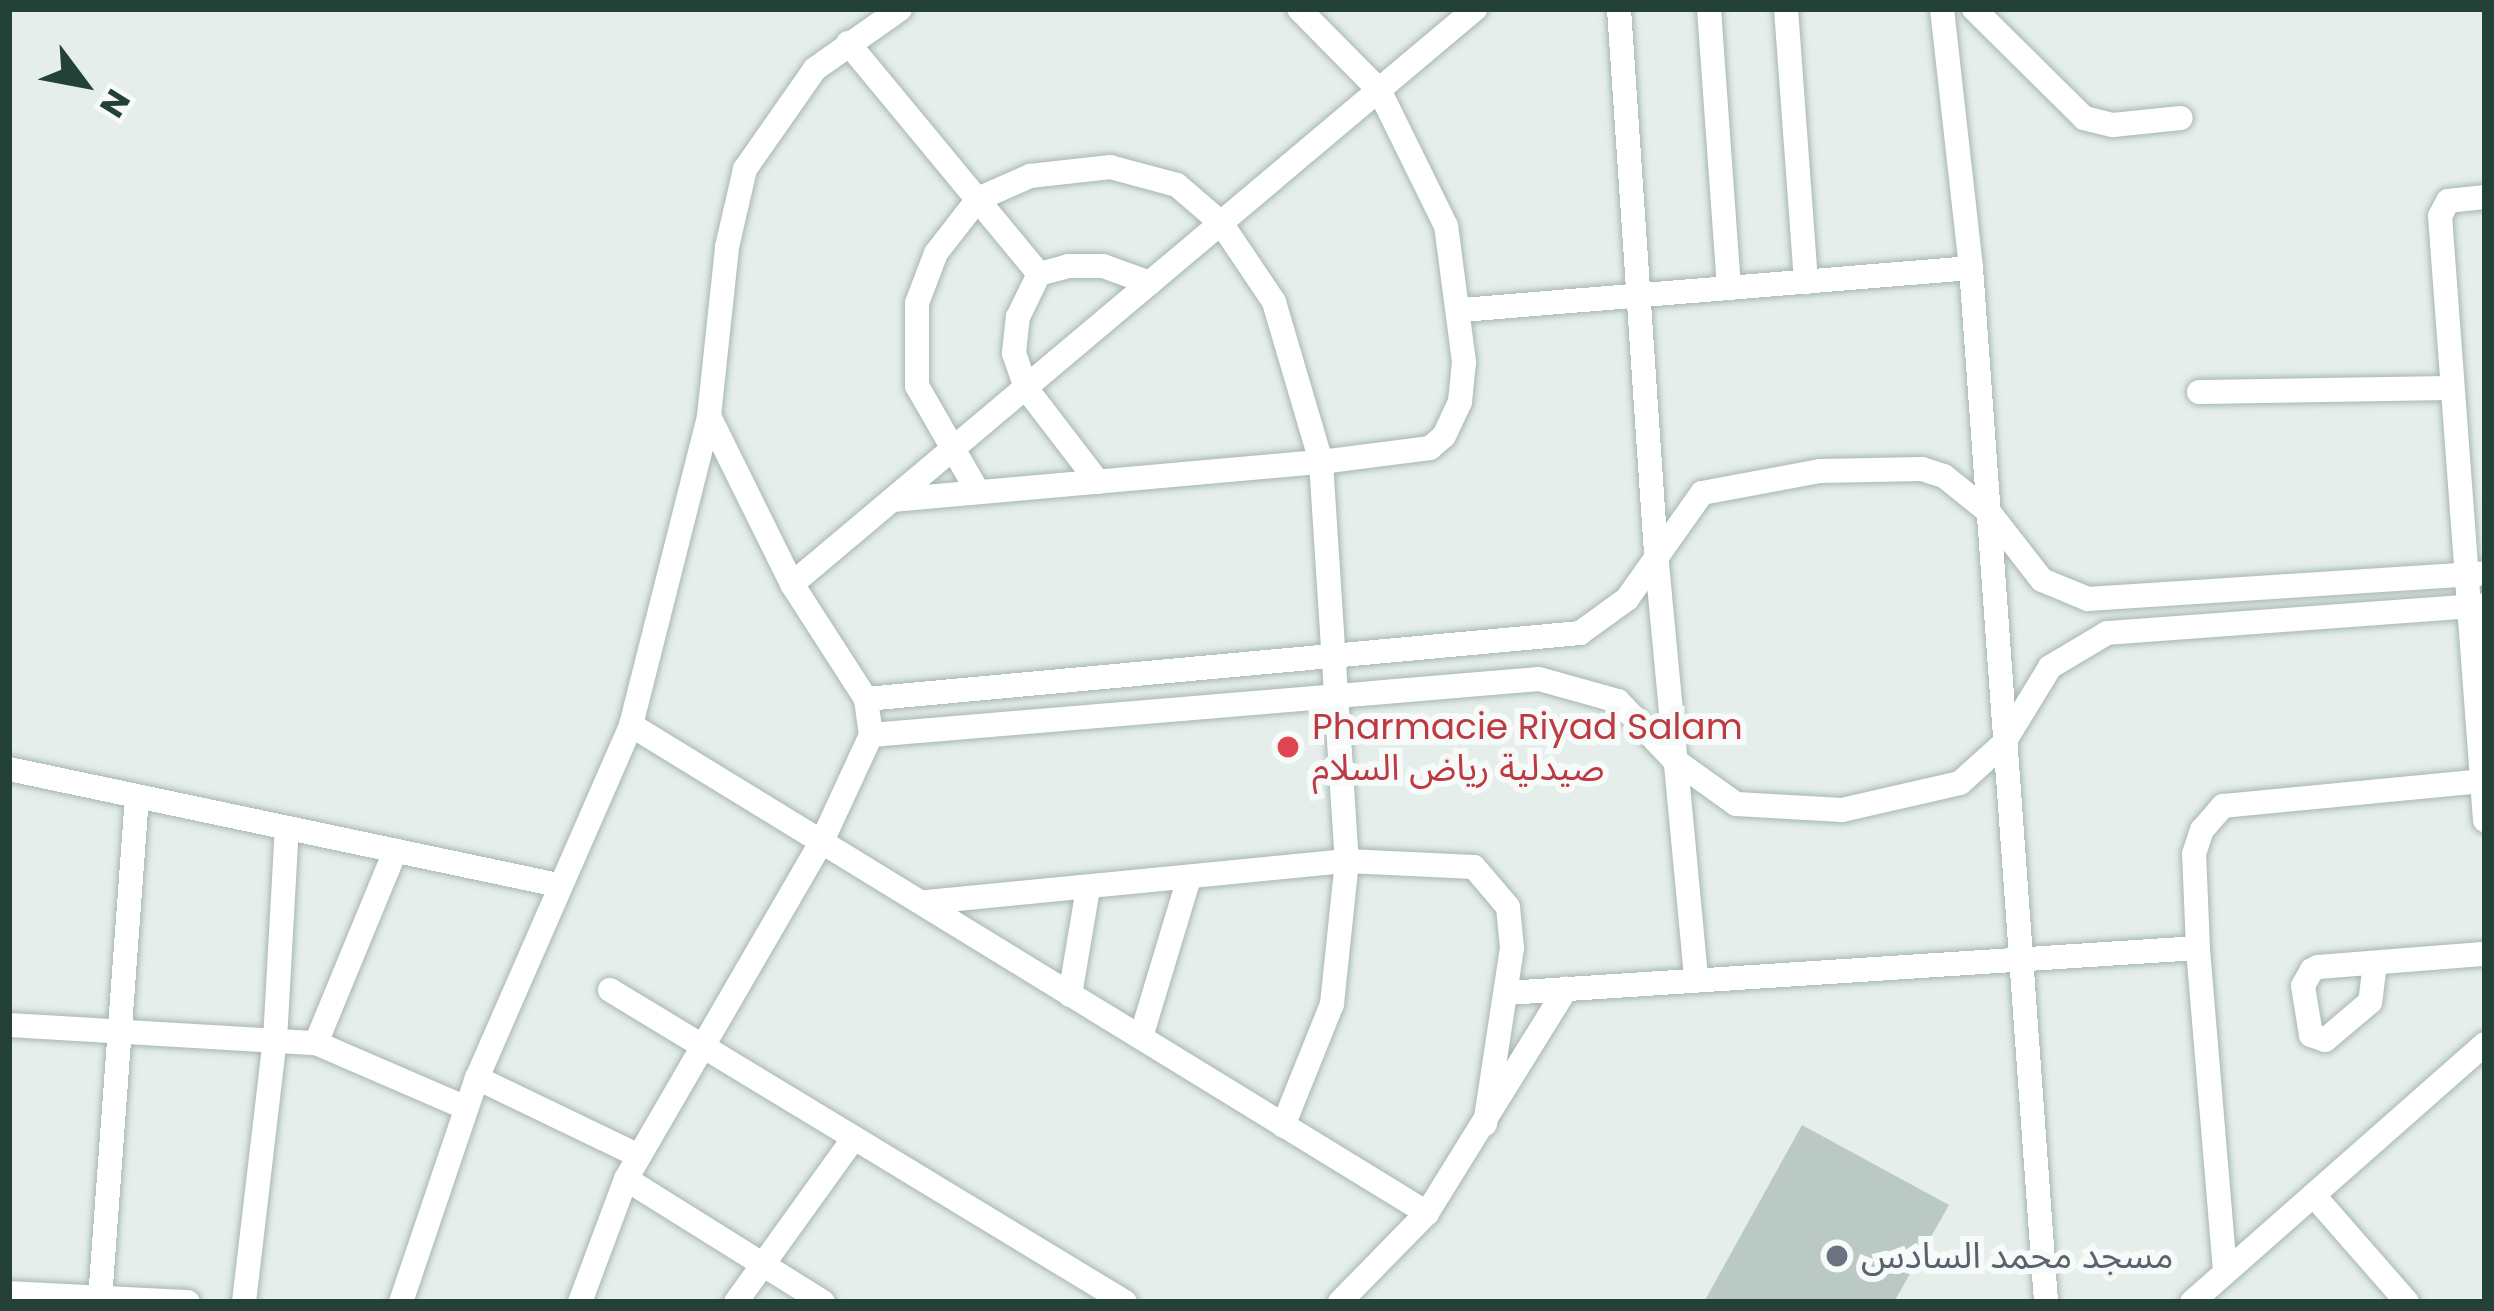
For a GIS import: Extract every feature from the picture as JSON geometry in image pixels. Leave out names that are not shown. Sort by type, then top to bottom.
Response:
[{"type":"street","points":[[401,1302],[477,1078],[631,724],[709,416],[727,247],[745,170],[814,69],[900,9]]},
{"type":"street","points":[[892,500],[1322,462],[1430,448],[1444,436],[1460,402],[1462,310],[1431,184],[1379,90],[1299,9]]},
{"type":"street","points":[[792,584],[1475,9]]},
{"type":"street","points":[[1619,9],[1656,553],[1696,980]]},
{"type":"street","points":[[1709,9],[1730,288]]},
{"type":"street","points":[[1786,9],[1806,282]]},
{"type":"street","points":[[1942,9],[1971,268],[2046,1302]]},
{"type":"street","points":[[1975,9],[2084,118],[2113,125],[2181,118]]},
{"type":"street","points":[[848,43],[1039,274]]},
{"type":"street","points":[[979,492],[917,386],[915,318],[936,253],[978,199],[1053,169],[1110,167],[1160,176],[1221,223],[1284,324],[1322,462],[1347,861],[1332,1004],[1282,1126]]},
{"type":"street","points":[[2485,197],[2450,200],[2441,209],[2452,388],[2478,573],[2485,820]]},
{"type":"street","points":[[1039,274],[1085,264],[1150,283]]},
{"type":"street","points":[[1462,310],[1971,268]]},
{"type":"street","points":[[1039,274],[1015,336],[1025,388],[1098,482]]},
{"type":"street","points":[[2199,392],[2452,388]]},
{"type":"street","points":[[580,1302],[626,1179],[823,839],[871,735],[866,699],[792,584],[709,416]]},
{"type":"street","points":[[866,699],[1580,633],[1627,599],[1702,493],[1760,478],[1922,469],[1964,488],[2042,580],[2088,599],[2478,573]]},
{"type":"street","points":[[871,735],[1337,693],[1574,683],[1635,712],[1673,759],[1736,804],[1842,810],[1938,794],[2002,745],[2050,668],[2107,633],[2480,605]]},
{"type":"street","points":[[631,724],[928,902],[1427,1214]]},
{"type":"street","points":[[9,769],[558,885]]},
{"type":"street","points":[[2225,1271],[2194,854],[2223,806],[2482,781]]},
{"type":"street","points":[[100,1299],[137,796]]},
{"type":"street","points":[[244,1302],[275,1040],[287,828]]},
{"type":"street","points":[[316,1043],[395,851]]},
{"type":"street","points":[[928,902],[1088,890],[1347,861],[1474,867],[1508,908],[1507,992],[1484,1124]]},
{"type":"street","points":[[1141,1037],[1189,878]]},
{"type":"street","points":[[1070,995],[1088,890]]},
{"type":"street","points":[[1507,992],[2198,948]]},
{"type":"street","points":[[2375,963],[2485,954]]},
{"type":"street","points":[[1340,1302],[1427,1214],[1566,989]]},
{"type":"street","points":[[610,990],[854,1138],[1091,1293],[1125,1302]]},
{"type":"street","points":[[9,1025],[316,1043],[466,1108]]},
{"type":"street","points":[[2192,1302],[2316,1198],[2485,1044]]},
{"type":"street","points":[[477,1078],[639,1156]]},
{"type":"street","points":[[736,1302],[854,1138]]},
{"type":"street","points":[[626,1179],[823,1302]]},
{"type":"street","points":[[2316,1198],[2407,1302]]},
{"type":"street","points":[[9,1293],[188,1302]]},
{"type":"building","points":[[1802,1125],[1949,1205],[1894,1302],[1704,1302]]},
{"type":"place","name":"Pharmacie Riyad Salam صيدلية رياض السلام","points":[[1288,747]]},
{"type":"place","name":"مسجد محمد السادس","points":[[1837,1256]]}]
